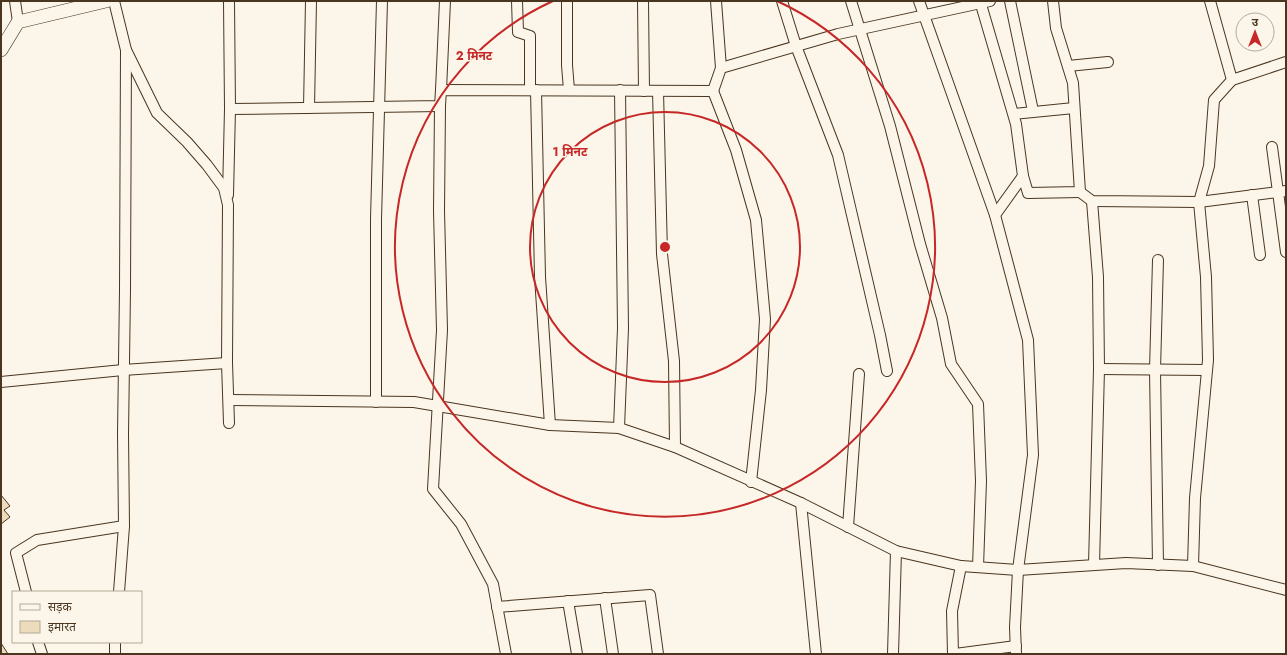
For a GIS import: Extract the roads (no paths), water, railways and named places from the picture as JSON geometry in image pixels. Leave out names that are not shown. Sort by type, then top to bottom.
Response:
[{"type":"street","points":[[1,50],[18,22],[15,1]]},
{"type":"street","points":[[18,22],[106,1]]},
{"type":"street","points":[[114,1],[126,50],[157,113],[187,142],[207,165],[224,188],[228,205]]},
{"type":"street","points":[[229,1],[230,109],[227,363],[229,423]]},
{"type":"street","points":[[309,108],[311,1]]},
{"type":"street","points":[[376,402],[376,219],[382,1]]},
{"type":"street","points":[[445,1],[440,106],[439,211],[442,330],[439,407],[433,488],[461,524],[493,584],[506,654]]},
{"type":"street","points":[[517,1],[518,32],[530,36],[540,277],[550,425]]},
{"type":"street","points":[[567,1],[567,65],[569,90]]},
{"type":"street","points":[[643,1],[644,90]]},
{"type":"street","points":[[716,1],[721,68],[713,91],[736,150],[756,220],[765,320],[761,390],[750,482]]},
{"type":"street","points":[[782,1],[796,46],[838,155],[887,371]]},
{"type":"street","points":[[851,1],[890,126],[920,244],[942,318],[951,364],[978,404],[981,481],[978,567]]},
{"type":"street","points":[[919,1],[995,215],[1028,340],[1033,455],[1018,570],[1016,650],[954,654],[952,611],[961,566]]},
{"type":"street","points":[[1010,1],[1033,112]]},
{"type":"street","points":[[1053,1],[1056,28],[1072,83],[1080,192]]},
{"type":"street","points":[[1210,1],[1232,80]]},
{"type":"street","points":[[721,68],[796,46],[859,30],[984,2],[1014,114],[1022,176],[1028,193],[1080,192],[1092,201],[1199,202],[1281,191]]},
{"type":"street","points":[[119,591],[124,526],[126,50]]},
{"type":"street","points":[[1068,66],[1108,62]]},
{"type":"street","points":[[1193,566],[1195,498],[1206,370],[1206,277],[1199,202],[1209,166],[1214,100],[1232,80],[1286,62]]},
{"type":"street","points":[[441,90],[713,91]]},
{"type":"street","points":[[619,428],[623,328],[620,90]]},
{"type":"street","points":[[658,90],[662,254],[674,361],[675,447]]},
{"type":"street","points":[[230,109],[440,106]]},
{"type":"street","points":[[1014,114],[1074,108]]},
{"type":"street","points":[[1272,147],[1281,191],[1286,252]]},
{"type":"street","points":[[995,215],[1022,176]]},
{"type":"street","points":[[1252,195],[1260,255]]},
{"type":"street","points":[[1092,201],[1098,277],[1099,369],[1094,565]]},
{"type":"street","points":[[1158,260],[1155,370],[1158,565]]},
{"type":"street","points":[[1,382],[124,370],[227,363]]},
{"type":"street","points":[[1099,369],[1206,370]]},
{"type":"street","points":[[848,527],[859,374]]},
{"type":"street","points":[[229,400],[414,402],[550,425],[619,428],[675,447],[800,504],[896,551],[961,566],[1018,570],[1126,563],[1193,566],[1286,590]]},
{"type":"street","points":[[800,504],[816,654]]},
{"type":"street","points":[[26,591],[16,553],[37,540],[124,526]]},
{"type":"street","points":[[893,654],[896,551]]},
{"type":"street","points":[[497,607],[650,595],[658,654]]},
{"type":"street","points":[[605,598],[613,654]]},
{"type":"street","points":[[568,602],[577,654]]},
{"type":"street","points":[[38,643],[42,654]]},
{"type":"street","points":[[115,643],[115,654]]}]
